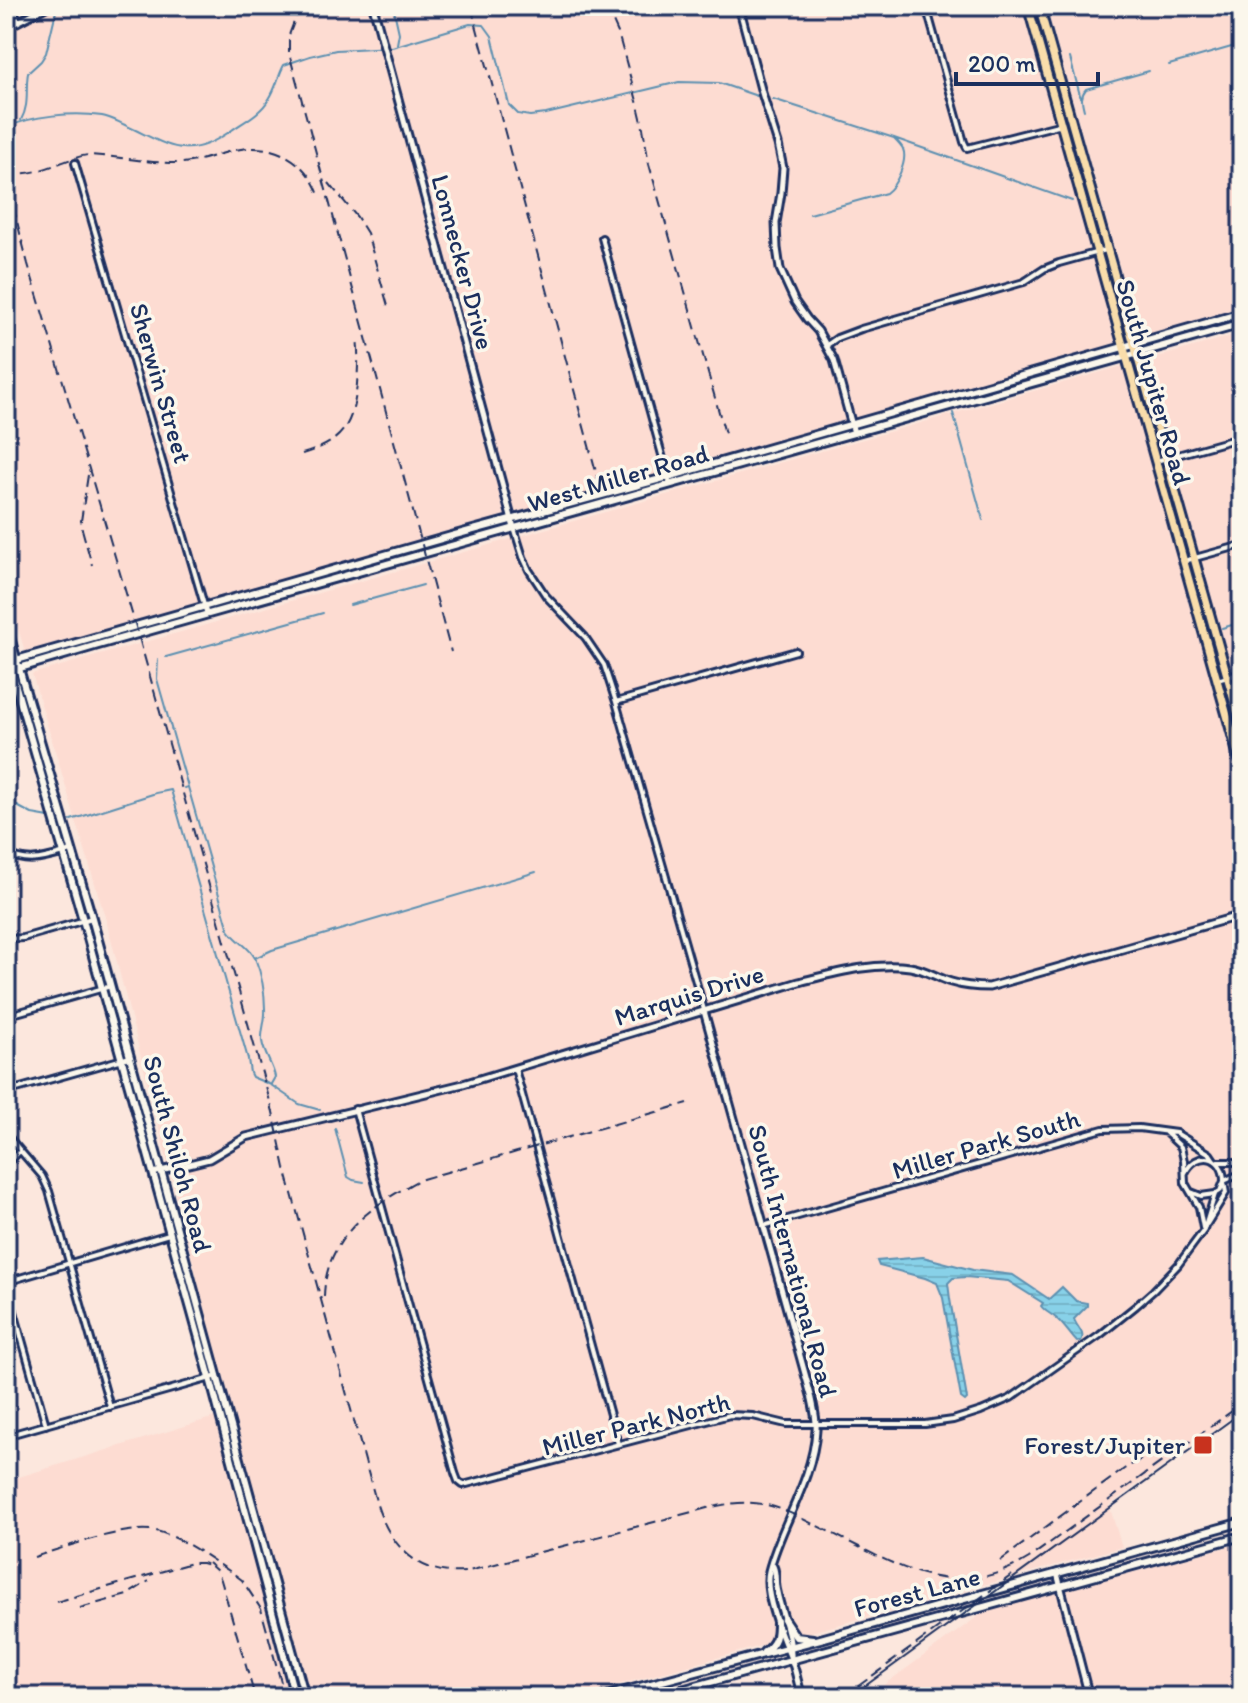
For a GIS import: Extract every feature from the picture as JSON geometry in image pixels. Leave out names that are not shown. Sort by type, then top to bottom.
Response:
[{"type":"main road","name":"South Jupiter Road","points":[[1028,6],[1242,769]]},
{"type":"main road","name":"South Jupiter Road","points":[[1039,6],[1242,730]]},
{"type":"main road","points":[[1041,53],[1052,51]]},
{"type":"main road","name":"West Miller Road","points":[[12,670],[514,528],[852,424],[1242,313]]},
{"type":"main road","name":"West Miller Road","points":[[10,662],[511,520],[854,433],[1242,324]]},
{"type":"main road","points":[[1200,622],[1211,618]]},
{"type":"main road","name":"South Shiloh Road","points":[[6,624],[10,662]]},
{"type":"main road","name":"South Shiloh Road","points":[[6,652],[170,1234],[305,1697]]},
{"type":"main road","name":"South Shiloh Road","points":[[12,670],[92,918],[179,1231],[295,1697]]},
{"type":"main road","points":[[1232,734],[1242,730]]},
{"type":"main road","name":"Forest Lane","points":[[602,1697],[1242,1522]]},
{"type":"main road","name":"Forest Lane","points":[[656,1697],[1242,1536]]},
{"type":"main road","points":[[1191,1537],[1195,1549]]},
{"type":"main road","points":[[1132,1553],[1135,1565]]},
{"type":"main road","points":[[780,1620],[796,1637],[824,1638]]},
{"type":"main road","points":[[761,1654],[776,1640],[780,1620]]},
{"type":"main road","points":[[687,1674],[690,1688]]},
{"type":"street","points":[[11,6],[19,21]]},
{"type":"street","points":[[6,28],[48,6]]},
{"type":"street","name":"Lonnecker Drive","points":[[373,6],[514,528]]},
{"type":"street","points":[[739,6],[783,168],[776,223],[780,269],[795,302],[827,345],[834,360],[854,433]]},
{"type":"street","points":[[926,6],[967,148],[1072,121]]},
{"type":"street","name":"Sherwin Street","points":[[75,163],[207,615]]},
{"type":"street","points":[[602,238],[669,481]]},
{"type":"street","points":[[827,345],[861,329],[1024,282],[1059,263],[1106,250]]},
{"type":"street","points":[[1156,461],[1242,437]]},
{"type":"street","points":[[514,528],[523,557],[539,588],[585,637],[604,665],[704,1011]]},
{"type":"street","points":[[1184,561],[1242,545]]},
{"type":"street","points":[[616,702],[796,651]]},
{"type":"street","points":[[1217,680],[1242,673]]},
{"type":"street","points":[[6,853],[30,861],[72,851]]},
{"type":"street","name":"Marquis Drive","points":[[153,1173],[209,1159],[246,1137],[463,1084],[799,982],[859,968],[909,967],[967,986],[989,987],[1242,915]]},
{"type":"street","points":[[6,939],[23,938],[92,918]]},
{"type":"street","points":[[6,1016],[111,986]]},
{"type":"street","name":"South International Road","points":[[704,1011],[812,1399],[816,1426],[813,1451],[777,1544],[769,1570],[768,1587],[802,1697]]},
{"type":"street","points":[[6,1092],[130,1057]]},
{"type":"street","points":[[515,1069],[618,1445]]},
{"type":"street","name":"Miller Park North","points":[[355,1109],[455,1473],[463,1485],[737,1415],[816,1426],[925,1424],[981,1411],[1011,1398],[1136,1306],[1178,1265],[1204,1230],[1215,1194],[1220,1191],[1224,1181]]},
{"type":"street","name":"Miller Park South","points":[[763,1226],[1103,1129],[1139,1128],[1176,1133],[1216,1161]]},
{"type":"street","points":[[1164,1131],[1181,1147],[1185,1183],[1199,1207],[1204,1230]]},
{"type":"street","points":[[6,1134],[43,1179],[53,1203],[110,1407]]},
{"type":"street","points":[[6,1164],[20,1151]]},
{"type":"street","points":[[1185,1175],[1195,1160],[1206,1158],[1242,1162]]},
{"type":"street","points":[[1204,1230],[1226,1193],[1224,1173],[1216,1161]]},
{"type":"street","points":[[1224,1181],[1242,1173]]},
{"type":"street","points":[[1189,1190],[1201,1196],[1215,1194]]},
{"type":"street","points":[[46,1425],[6,1282],[179,1231]]},
{"type":"street","points":[[6,1436],[214,1377]]},
{"type":"street","points":[[1057,1573],[1089,1697]]},
{"type":"street","points":[[1223,1697],[1242,1691]]},
{"type":"shaded area","points":[[6,6],[1025,6],[1120,345],[26,655],[6,588]]},
{"type":"shaded area","points":[[1046,6],[1242,6],[1242,307],[1139,337]]},
{"type":"shaded area","points":[[1242,333],[1242,707],[1144,361]]},
{"type":"shaded area","points":[[1126,365],[1242,781],[1242,1409],[1109,1505],[1122,1547],[574,1697],[6,1697],[6,1481],[231,1412],[108,927],[32,674]]},
{"type":"shaded area","points":[[1242,1543],[1242,1690],[1215,1697],[867,1697],[984,1612]]},
{"type":"water","points":[[923,1257],[973,1270],[1013,1275],[1049,1299],[1062,1287],[1076,1301],[1087,1303],[1074,1319],[1082,1333],[1081,1341],[1077,1342],[1041,1306],[1043,1303],[1008,1281],[953,1278],[948,1283],[965,1401],[961,1398],[943,1298],[937,1283],[879,1266],[877,1261]]},
{"type":"waterway","points":[[393,6],[399,33],[397,44]]},
{"type":"waterway","points":[[21,120],[26,103],[28,73],[46,53],[57,7]]},
{"type":"waterway","points":[[6,128],[40,117],[102,116],[166,144],[190,148],[202,146],[216,140],[262,108],[284,65],[336,50],[392,47],[470,24],[484,25],[492,36],[509,105],[518,114],[546,114],[679,82],[719,83],[757,96]]},
{"type":"waterway","points":[[1169,65],[1242,44]]},
{"type":"waterway","points":[[1070,58],[1081,99]]},
{"type":"waterway","points":[[1084,110],[1082,97],[1086,89],[1149,71]]},
{"type":"waterway","points":[[773,99],[1072,201]]},
{"type":"waterway","points":[[810,214],[890,190],[904,160],[903,149],[894,138]]},
{"type":"waterway","points":[[953,413],[983,520]]},
{"type":"waterway","points":[[350,605],[423,585]]},
{"type":"waterway","points":[[166,657],[323,613]]},
{"type":"waterway","points":[[1222,628],[1242,622]]},
{"type":"waterway","points":[[158,660],[157,679],[188,787],[184,788]]},
{"type":"waterway","points":[[188,787],[229,930],[252,954],[259,970],[265,1003],[262,1041],[275,1077],[271,1084]]},
{"type":"waterway","points":[[71,820],[171,790],[250,1073],[299,1104],[320,1110]]},
{"type":"waterway","points":[[6,800],[32,814],[49,817]]},
{"type":"waterway","points":[[255,958],[272,950],[536,872]]},
{"type":"waterway","points":[[335,1128],[348,1177],[364,1182]]},
{"type":"tram line","points":[[850,1697],[1242,1412]]},
{"type":"railway","points":[[300,6],[289,35],[289,53],[451,652]]},
{"type":"railway","points":[[471,6],[599,483]]},
{"type":"railway","points":[[606,6],[618,33],[637,101],[649,164],[726,437]]},
{"type":"railway","points":[[6,171],[27,173],[88,155],[181,163],[254,148],[289,157],[307,173],[319,195]]},
{"type":"railway","points":[[329,183],[367,233],[388,306]]},
{"type":"railway","points":[[6,189],[136,627],[273,1112],[285,1168],[377,1505],[398,1545],[420,1563],[434,1569],[465,1572],[707,1508],[755,1503],[788,1512],[919,1573],[971,1579],[999,1572],[1029,1558],[1232,1411]]},
{"type":"railway","points":[[302,454],[327,444],[349,421],[357,384],[357,338]]},
{"type":"railway","points":[[88,475],[81,521],[92,565]]},
{"type":"railway","points":[[324,1297],[326,1276],[342,1240],[368,1213],[419,1180],[688,1103]]},
{"type":"railway","points":[[1000,1561],[1124,1469],[1174,1445]]},
{"type":"railway","points":[[34,1557],[130,1531],[156,1531],[187,1544],[242,1580],[261,1609],[285,1697]]},
{"type":"railway","points":[[56,1602],[191,1563],[213,1566]]},
{"type":"railway","points":[[208,1563],[221,1580],[255,1697]]},
{"type":"railway","points":[[843,1697],[1012,1575]]},
{"type":"railway","points":[[80,1608],[127,1595],[149,1581]]},
{"type":"place","name":"Forest/Jupiter","points":[[1203,1445]]}]
